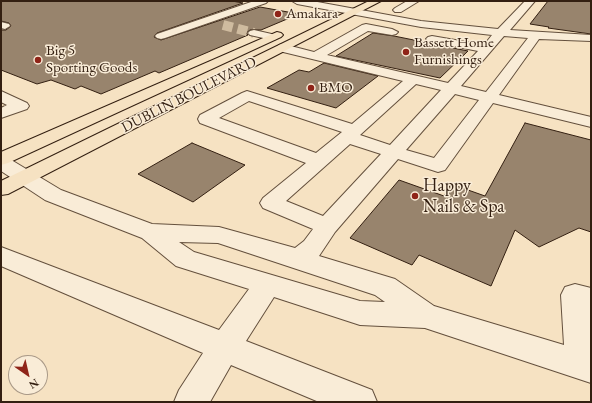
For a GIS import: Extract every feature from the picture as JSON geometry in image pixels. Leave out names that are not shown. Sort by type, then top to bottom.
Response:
[{"type":"main road","points":[[317,17],[351,1]]},
{"type":"main road","name":"DUBLIN BOULEVARD","points":[[1,159],[277,42],[352,13],[376,1]]},
{"type":"main road","name":"DUBLIN BOULEVARD","points":[[1,189],[277,42],[289,29]]},
{"type":"street","points":[[162,36],[264,1]]},
{"type":"street","points":[[297,1],[445,32],[491,36],[530,1]]},
{"type":"street","points":[[285,2],[332,9]]},
{"type":"street","points":[[412,2],[398,10],[484,24],[489,21]]},
{"type":"street","points":[[206,21],[223,25]]},
{"type":"street","points":[[505,24],[536,35],[591,38]]},
{"type":"street","points":[[299,259],[312,247],[326,226],[452,88],[486,49],[505,24]]},
{"type":"street","points":[[316,56],[366,27],[404,34]]},
{"type":"street","points":[[254,33],[316,56],[591,122]]},
{"type":"street","points":[[319,161],[206,120],[247,96],[351,133],[393,152],[438,166],[536,35]]},
{"type":"street","points":[[419,37],[486,49]]},
{"type":"street","points":[[326,226],[272,203],[414,79]]},
{"type":"street","points":[[1,96],[21,106],[1,114]]},
{"type":"street","points":[[1,162],[53,195],[150,232],[185,259],[360,313],[425,316],[586,366],[575,295],[591,299]]},
{"type":"street","points":[[150,232],[219,235],[299,259],[385,287],[425,316]]},
{"type":"street","points":[[1,256],[360,402]]},
{"type":"street","points":[[191,402],[225,346],[268,285]]},
{"type":"building","points":[[1,1],[232,1],[243,3],[157,33],[154,37],[161,40],[260,7],[299,14],[261,30],[250,30],[246,33],[248,35],[159,73],[155,71],[101,94],[81,86],[75,89],[51,80],[37,84],[1,70],[1,30],[6,30],[11,26],[9,23],[1,21]]},
{"type":"building","points":[[548,1],[591,1],[591,34],[530,24]]},
{"type":"building","points":[[373,33],[468,51],[440,78],[336,56]]},
{"type":"building","points":[[324,63],[378,76],[336,108],[267,88],[299,70],[309,72]]},
{"type":"building","points":[[525,123],[591,140],[591,232],[579,228],[539,247],[515,230],[491,286],[419,255],[412,265],[350,238],[399,180],[444,196],[451,184],[485,196]]},
{"type":"building","points":[[192,143],[245,165],[193,202],[138,174]]},
{"type":"tunnel","points":[[223,25],[254,33]]},
{"type":"place","name":"Amakara","points":[[278,14]]},
{"type":"place","name":"Bassett Home Furnishings","points":[[406,52]]},
{"type":"place","name":"Big 5 Sporting Goods","points":[[38,60]]},
{"type":"place","name":"BMO","points":[[311,88]]},
{"type":"place","name":"Happy Nails & Spa","points":[[415,196]]}]
